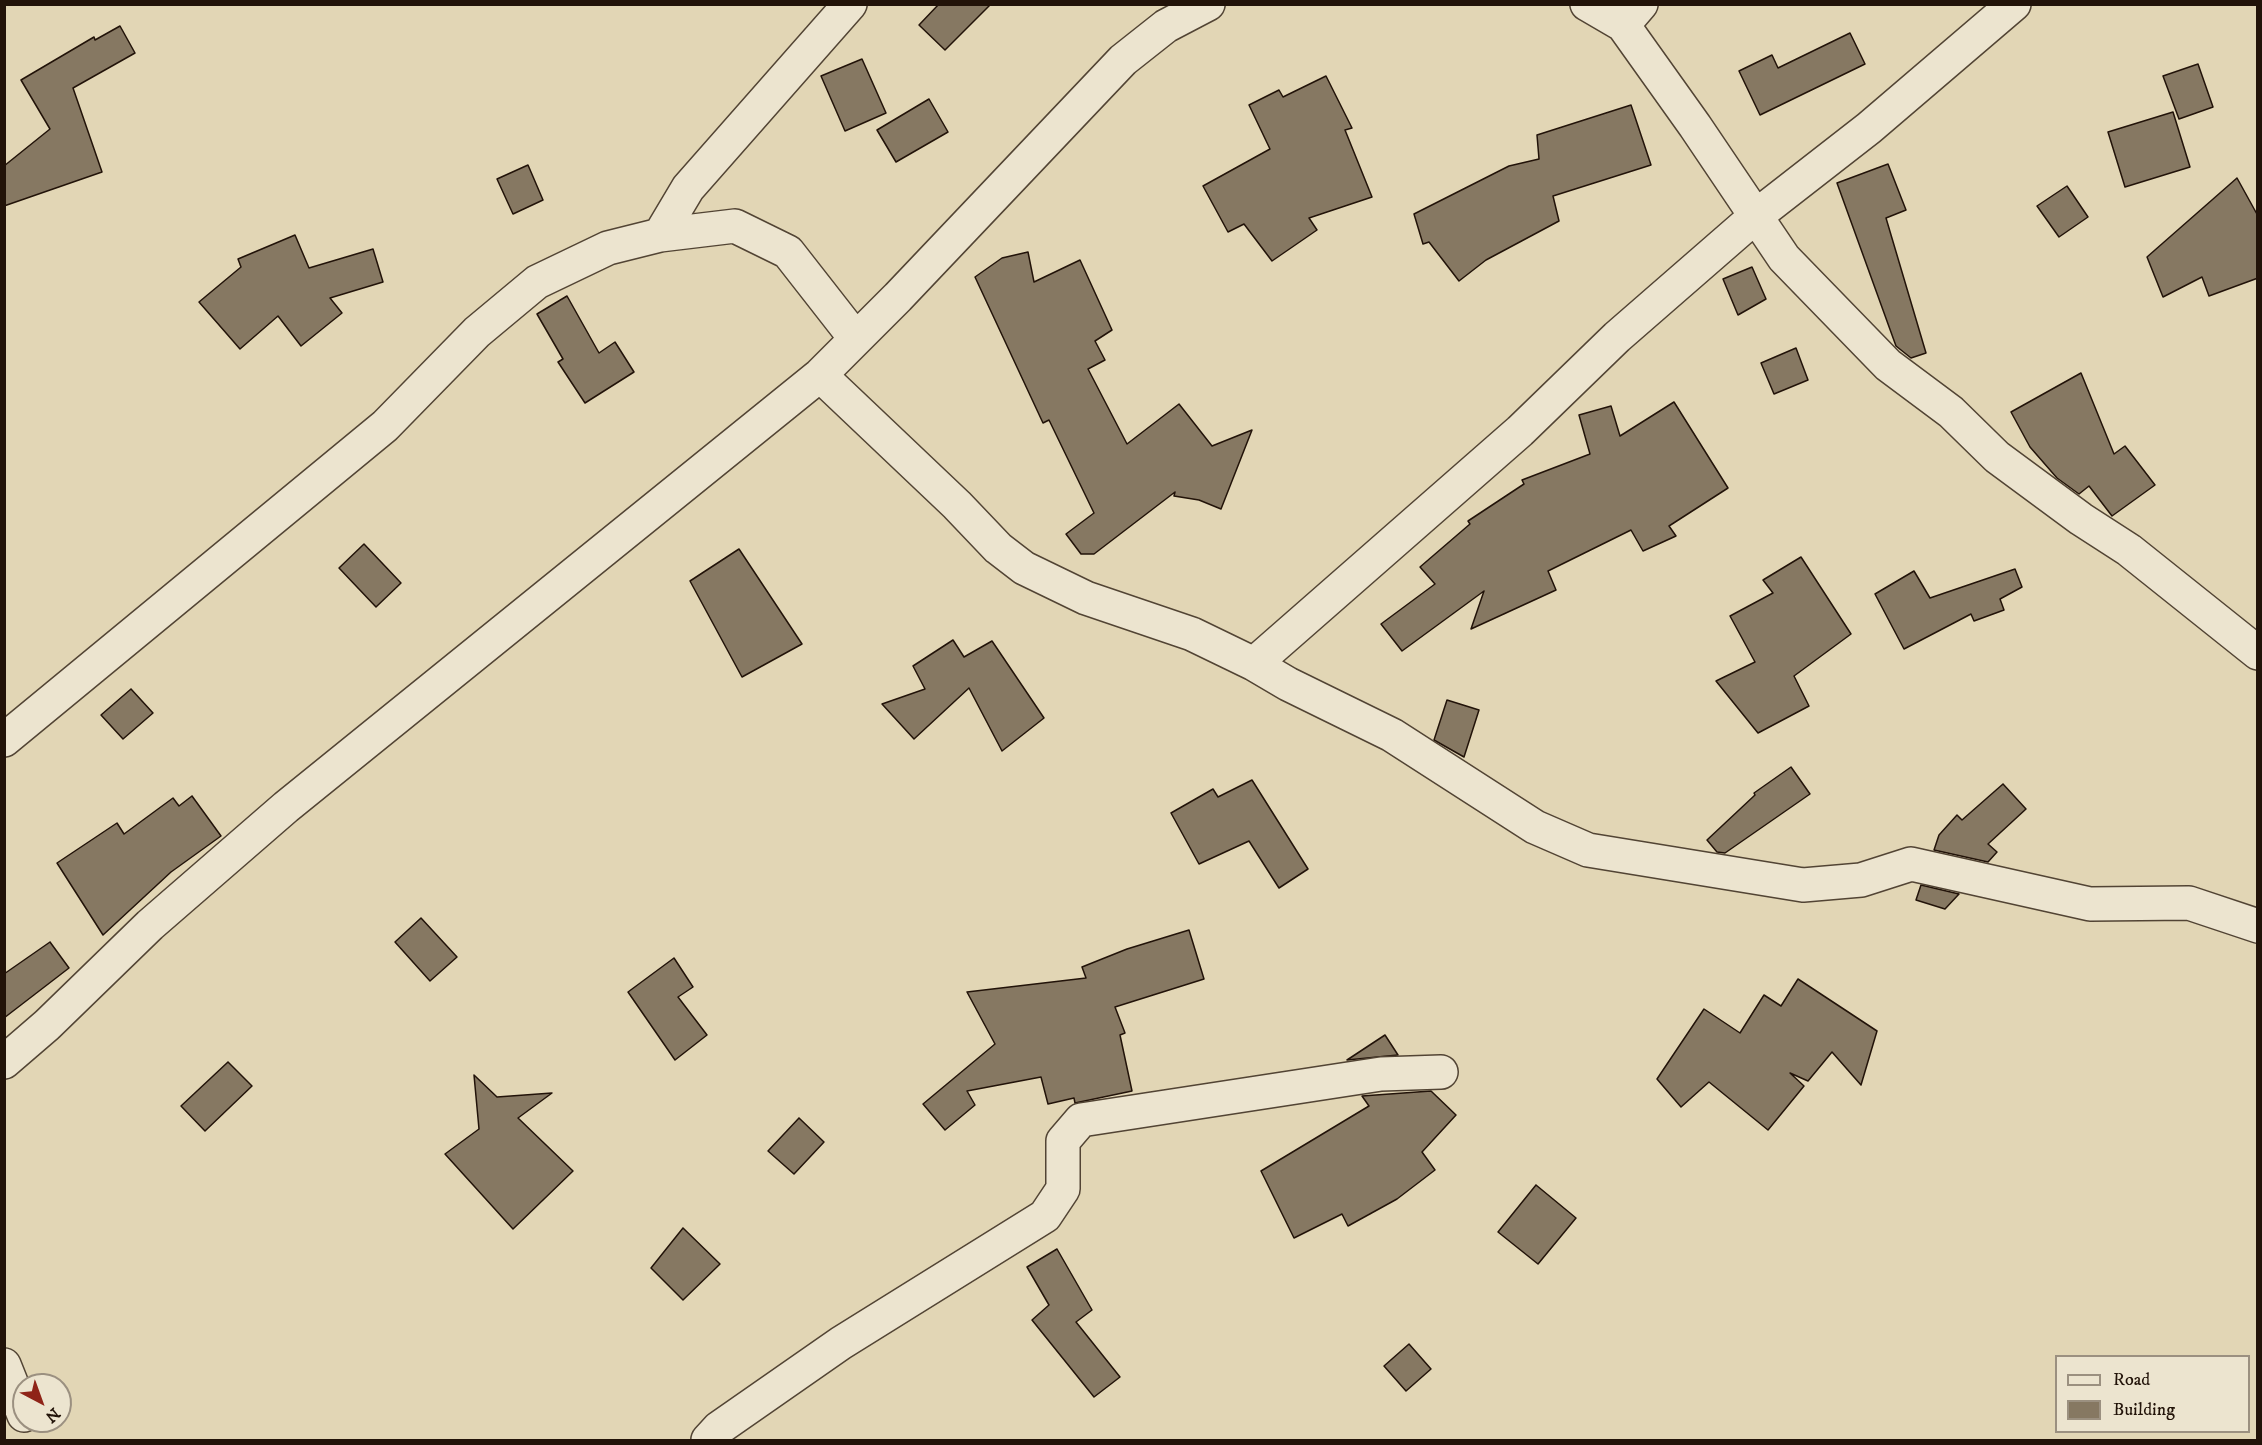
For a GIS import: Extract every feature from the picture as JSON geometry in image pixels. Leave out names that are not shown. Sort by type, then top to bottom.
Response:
[{"type":"street","points":[[660,235],[688,188],[850,4]]},
{"type":"street","points":[[4,1062],[47,1025],[150,925],[286,807],[819,375],[1123,60],[1166,26],[1208,4]]},
{"type":"street","points":[[1587,4],[1632,15],[1784,258],[1888,365],[1951,412],[1997,457],[2081,519],[2129,550],[2258,653]]},
{"type":"street","points":[[1254,664],[1503,447],[1617,337],[1756,216],[1869,128],[2014,4]]},
{"type":"street","points":[[4,740],[385,426],[477,332],[537,282],[608,248],[660,235],[735,226],[788,252],[856,339]]},
{"type":"street","points":[[819,375],[957,505],[998,548],[1024,568],[1086,598],[1192,634],[1254,664],[1288,684],[1392,735],[1535,827],[1588,850],[1803,885],[1861,880],[1911,864],[2090,904],[2188,903],[2258,926]]},
{"type":"street","points":[[708,1440],[719,1428],[841,1343],[1045,1216],[1063,1189],[1063,1141],[1081,1120],[1381,1074],[1441,1072]]},
{"type":"street","points":[[4,1365],[12,1389]]},
{"type":"building","points":[[939,4],[991,4],[945,50],[919,25]]},
{"type":"building","points":[[120,26],[135,53],[73,88],[102,172],[4,206],[4,166],[50,129],[21,80],[94,37],[95,40]]},
{"type":"building","points":[[1850,33],[1865,64],[1760,115],[1739,71],[1772,55],[1778,68]]},
{"type":"building","points":[[862,59],[886,113],[845,131],[821,76]]},
{"type":"building","points":[[2198,64],[2213,107],[2179,119],[2163,76]]},
{"type":"building","points":[[1326,76],[1352,128],[1345,130],[1372,197],[1309,218],[1317,230],[1272,261],[1244,224],[1228,232],[1203,186],[1270,149],[1249,105],[1279,90],[1283,97]]},
{"type":"building","points":[[929,99],[948,132],[896,162],[877,130]]},
{"type":"building","points":[[1631,105],[1651,165],[1553,196],[1559,221],[1486,260],[1459,281],[1429,242],[1423,244],[1414,214],[1509,166],[1539,159],[1537,135]]},
{"type":"building","points":[[2173,112],[2190,167],[2125,187],[2108,132]]},
{"type":"building","points":[[1888,164],[1906,210],[1886,218],[1926,353],[1911,358],[1896,346],[1837,183]]},
{"type":"building","points":[[528,165],[543,200],[513,214],[497,179]]},
{"type":"building","points":[[2237,178],[2258,216],[2258,278],[2209,296],[2202,277],[2163,297],[2147,257]]},
{"type":"building","points":[[2067,186],[2088,217],[2059,237],[2037,206]]},
{"type":"building","points":[[295,235],[309,268],[373,249],[383,282],[330,298],[342,313],[301,346],[278,316],[240,349],[199,302],[241,267],[238,259]]},
{"type":"building","points":[[1028,252],[1034,282],[1080,260],[1112,330],[1095,341],[1105,360],[1088,369],[1127,444],[1179,404],[1212,446],[1252,430],[1221,509],[1199,500],[1174,496],[1175,492],[1094,554],[1081,554],[1066,534],[1094,513],[1049,420],[1043,423],[975,277],[1002,258]]},
{"type":"building","points":[[1752,267],[1766,299],[1738,315],[1723,279]]},
{"type":"building","points":[[567,296],[599,353],[615,342],[634,372],[585,403],[558,362],[563,359],[537,314]]},
{"type":"building","points":[[1796,348],[1808,380],[1774,394],[1761,363]]},
{"type":"building","points":[[2081,373],[2114,454],[2125,446],[2155,485],[2112,516],[2089,486],[2079,494],[2057,478],[2030,447],[2011,412]]},
{"type":"building","points":[[1674,402],[1728,488],[1669,526],[1676,536],[1643,551],[1631,530],[1548,571],[1556,590],[1471,629],[1484,591],[1402,651],[1381,624],[1435,584],[1420,567],[1470,524],[1468,521],[1524,484],[1522,480],[1590,454],[1579,415],[1611,406],[1620,436]]},
{"type":"building","points":[[364,544],[401,583],[376,607],[339,568]]},
{"type":"building","points":[[739,549],[802,644],[742,677],[690,581]]},
{"type":"building","points":[[1801,557],[1851,634],[1794,676],[1809,706],[1758,733],[1716,681],[1755,662],[1730,616],[1773,593],[1763,580]]},
{"type":"building","points":[[2015,569],[2022,587],[2000,599],[2004,610],[1974,621],[1971,614],[1904,649],[1875,594],[1914,571],[1930,598]]},
{"type":"building","points":[[953,640],[964,657],[992,641],[1044,718],[1002,751],[969,688],[914,739],[882,704],[925,689],[913,666]]},
{"type":"building","points":[[131,689],[153,713],[123,739],[101,715]]},
{"type":"building","points":[[1447,700],[1479,710],[1464,757],[1434,740]]},
{"type":"building","points":[[1791,767],[1810,794],[1725,853],[1717,852],[1707,840],[1755,795],[1754,793]]},
{"type":"building","points":[[1252,780],[1308,869],[1279,888],[1249,841],[1199,864],[1171,813],[1213,789],[1218,797]]},
{"type":"building","points":[[2003,784],[2026,809],[1988,844],[1997,852],[1988,862],[1934,850],[1939,835],[1957,815],[1962,820]]},
{"type":"building","points":[[192,796],[221,836],[171,872],[103,935],[57,863],[117,823],[124,834],[173,798],[179,806]]},
{"type":"building","points":[[1921,885],[1959,894],[1945,909],[1916,900]]},
{"type":"building","points":[[421,918],[457,957],[430,981],[395,942]]},
{"type":"building","points":[[1189,930],[1204,979],[1115,1007],[1125,1033],[1120,1035],[1132,1091],[1075,1103],[1074,1098],[1048,1104],[1041,1077],[967,1091],[975,1105],[945,1130],[923,1104],[995,1044],[967,992],[1086,978],[1082,967],[1127,949]]},
{"type":"building","points":[[50,942],[69,968],[4,1018],[4,974]]},
{"type":"building","points":[[674,958],[693,987],[678,997],[707,1035],[675,1060],[628,992]]},
{"type":"building","points":[[1798,979],[1877,1031],[1861,1085],[1832,1052],[1808,1081],[1790,1073],[1804,1086],[1768,1130],[1709,1082],[1681,1107],[1657,1079],[1704,1009],[1740,1033],[1764,995],[1781,1006]]},
{"type":"building","points":[[1385,1035],[1398,1055],[1347,1060]]},
{"type":"building","points":[[228,1062],[252,1086],[205,1131],[181,1106]]},
{"type":"building","points":[[474,1075],[497,1097],[552,1093],[518,1118],[573,1171],[513,1229],[445,1154],[479,1129]]},
{"type":"building","points":[[1431,1091],[1456,1115],[1422,1152],[1435,1170],[1397,1199],[1348,1226],[1342,1214],[1294,1238],[1261,1171],[1369,1106],[1362,1096]]},
{"type":"building","points":[[799,1118],[824,1142],[794,1174],[768,1151]]},
{"type":"building","points":[[1536,1185],[1576,1218],[1538,1264],[1498,1232]]},
{"type":"building","points":[[683,1228],[720,1264],[683,1300],[651,1268]]},
{"type":"building","points":[[1057,1249],[1092,1310],[1076,1322],[1120,1377],[1094,1397],[1032,1320],[1049,1305],[1027,1267]]},
{"type":"building","points":[[1409,1344],[1431,1369],[1406,1391],[1384,1366]]}]
